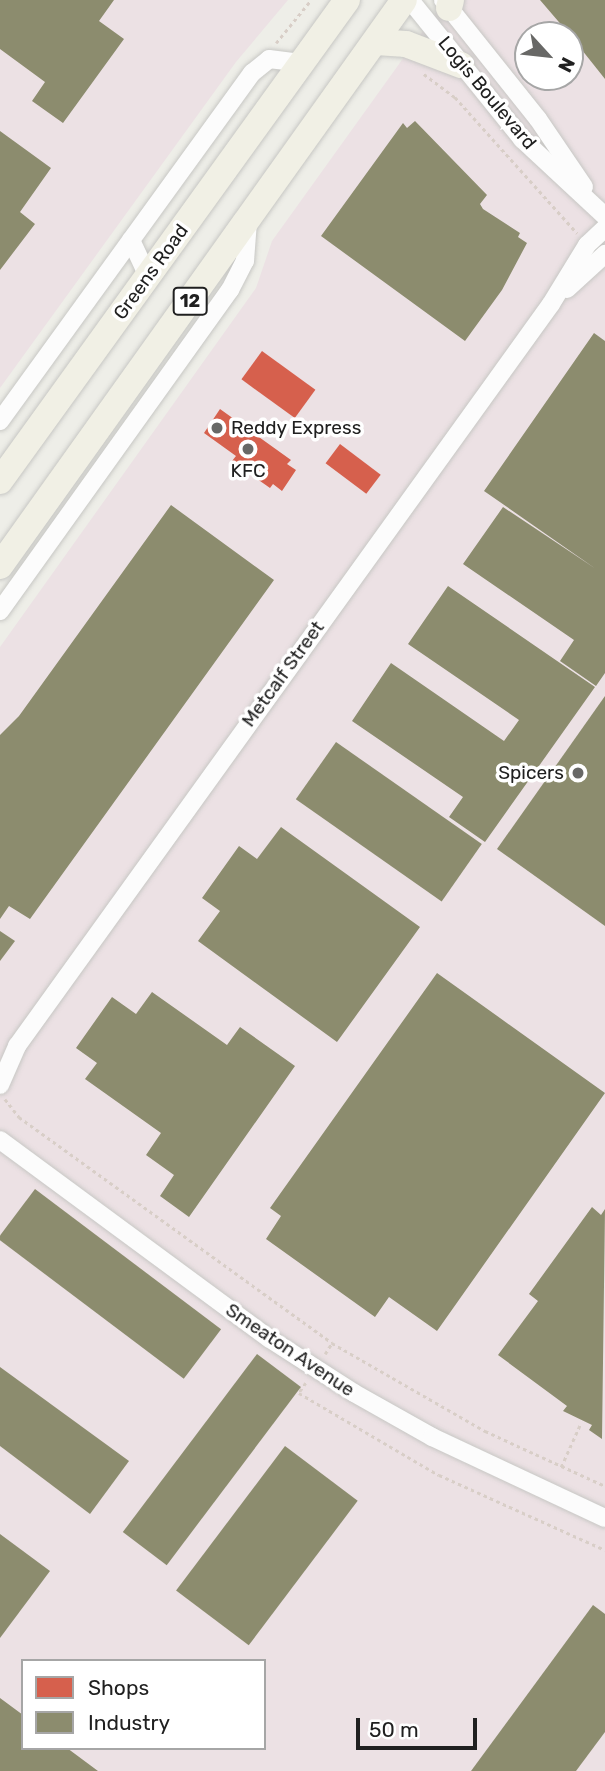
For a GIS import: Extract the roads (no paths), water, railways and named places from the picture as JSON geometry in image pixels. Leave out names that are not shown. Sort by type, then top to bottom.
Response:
[{"type":"main road","name":"12","points":[[0,566],[404,0]]},
{"type":"main road","name":"Greens Road","points":[[0,481],[301,63],[338,6]]},
{"type":"main road","points":[[376,42],[406,44],[461,65]]},
{"type":"street","name":"Logis Boulevard","points":[[410,0],[522,139],[603,218]]},
{"type":"street","name":"Logis Boulevard","points":[[448,3],[538,119],[603,218]]},
{"type":"street","name":"Greens Road","points":[[0,421],[252,72],[280,57],[301,63]]},
{"type":"street","name":"Metcalf Street","points":[[0,1085],[17,1046],[551,304],[603,218]]},
{"type":"street","points":[[0,611],[230,290],[245,261],[248,221]]},
{"type":"street","points":[[131,240],[148,276]]},
{"type":"street","name":"Metcalf Street","points":[[551,304],[605,254]]},
{"type":"street","name":"Metcalf Street","points":[[0,1059],[17,1046]]},
{"type":"street","name":"Smeaton Avenue","points":[[0,1140],[315,1368],[432,1437],[605,1518]]},
{"type":"place","name":"Reddy Express","points":[[217,428]]},
{"type":"place","name":"KFC","points":[[248,449]]},
{"type":"place","name":"Spicers","points":[[578,773]]}]
